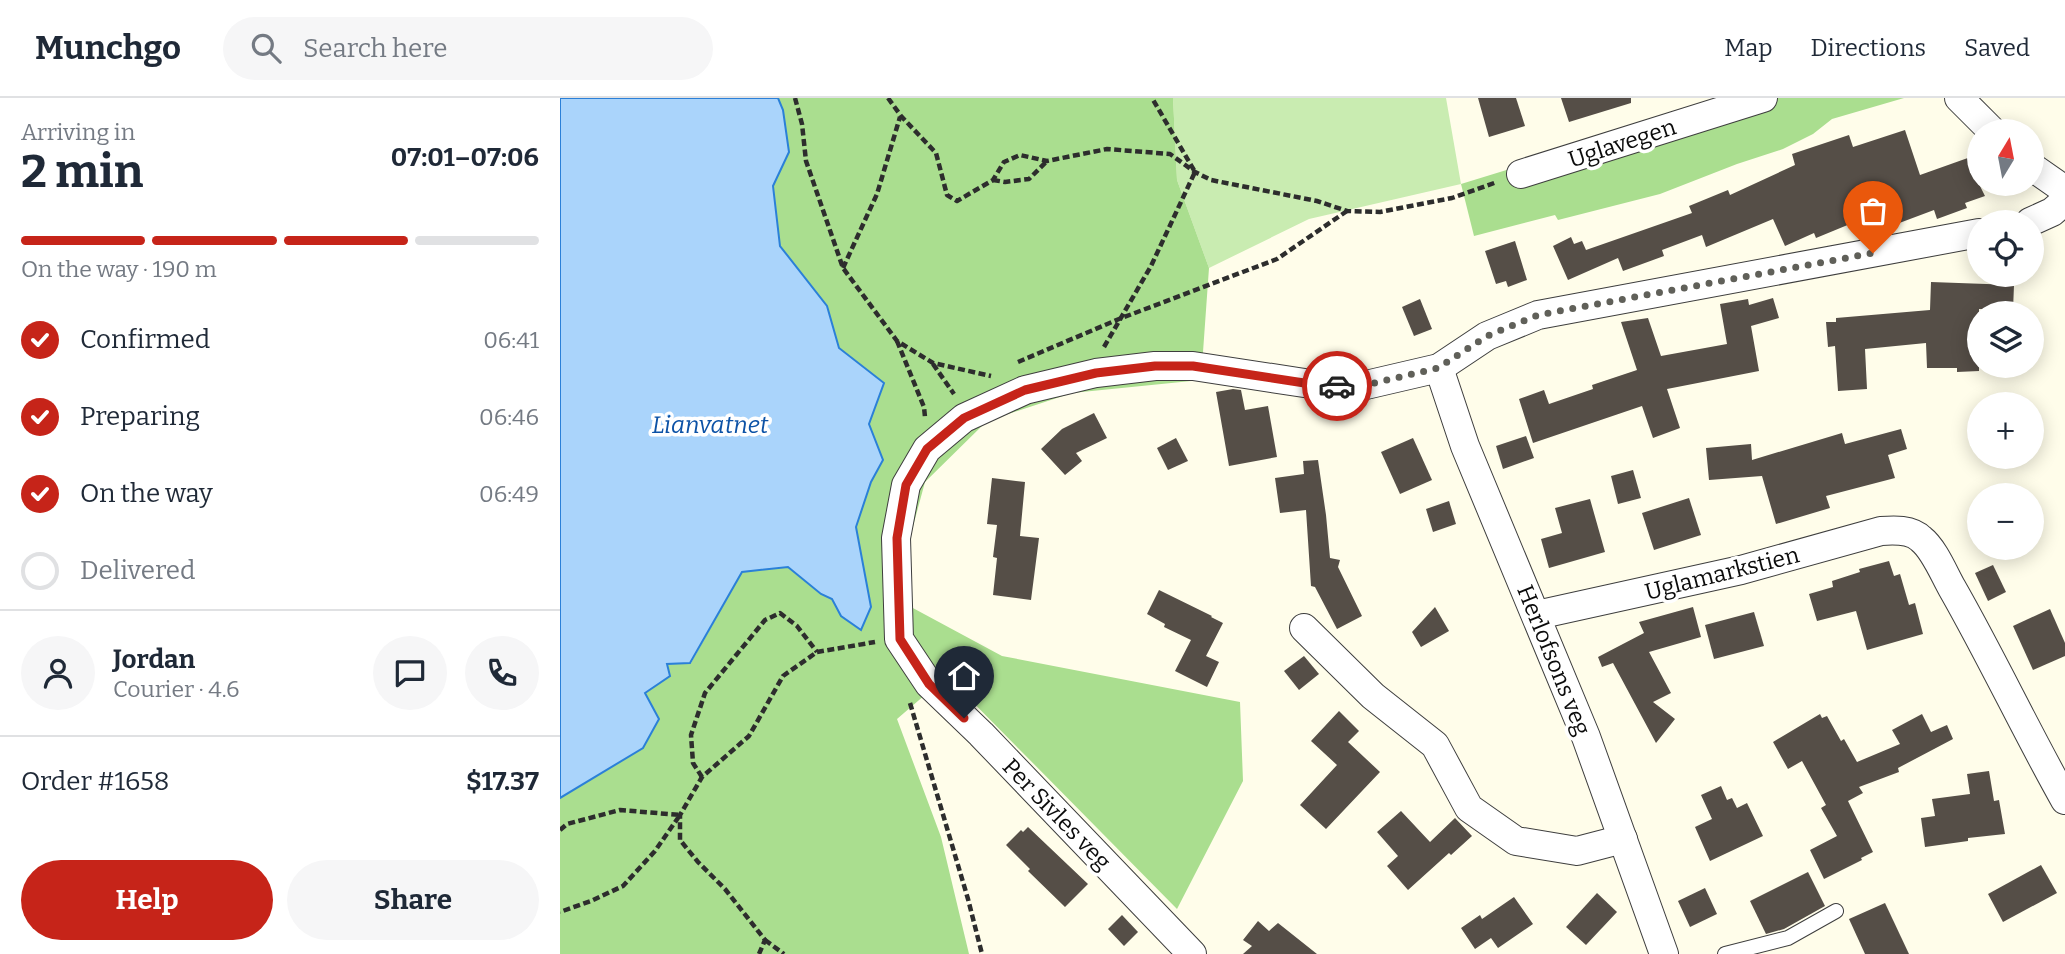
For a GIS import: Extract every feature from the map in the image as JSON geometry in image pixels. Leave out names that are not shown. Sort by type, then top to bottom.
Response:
[{"type":"street","name":"Uglavegen","points":[[1521,174],[1763,98]]},
{"type":"street","points":[[1959,98],[1980,119]]},
{"type":"street","points":[[2044,175],[2065,190]]},
{"type":"street","points":[[2044,216],[2065,201]]},
{"type":"street","points":[[900,639],[897,538],[906,485],[927,449],[964,418],[1025,390],[1096,373],[1155,366],[1193,366],[1324,386],[1366,385],[1438,368],[1487,336],[1538,315],[1967,235]]},
{"type":"street","name":"Herlofsons veg","points":[[1438,368],[1465,446],[1586,737],[1664,954]]},
{"type":"street","name":"Uglamarkstien","points":[[1537,615],[1741,570],[1881,531],[1906,531],[1921,538],[1933,555],[1968,615],[2028,735],[2065,800]]},
{"type":"street","points":[[1304,628],[1373,696],[1435,745],[1469,808],[1516,841],[1577,851],[1623,839]]},
{"type":"street","name":"Per Sivles veg","points":[[900,639],[929,684],[981,734],[1192,954]]},
{"type":"lane","points":[[1725,954],[1788,938],[1836,911]]},
{"type":"path","points":[[795,98],[802,124],[806,161],[843,268],[897,341],[924,407]]},
{"type":"path","points":[[888,98],[936,153],[947,195],[957,201],[993,180],[1004,162],[1020,155],[1047,161],[1107,149],[1170,154],[1211,180],[1317,201],[1347,211],[1380,212],[1452,198],[1521,174]]},
{"type":"path","points":[[1152,98],[1195,172]]},
{"type":"path","points":[[843,268],[877,194],[901,116]]},
{"type":"path","points":[[993,180],[1005,182],[1029,179],[1047,161]]},
{"type":"path","points":[[1096,373],[1102,352],[1152,266],[1195,172]]},
{"type":"path","points":[[1012,365],[1119,319],[1277,259],[1347,211]]},
{"type":"path","points":[[897,341],[933,363],[988,375],[1025,390]]},
{"type":"path","points":[[933,363],[956,398],[964,418]]},
{"type":"path","points":[[988,375],[1000,370]]},
{"type":"path","points":[[702,777],[693,763],[691,735],[705,693],[765,620],[780,613],[797,626],[817,652]]},
{"type":"path","points":[[560,912],[623,886],[655,851],[702,777],[749,736],[783,676],[817,652],[900,639]]},
{"type":"path","points":[[908,691],[982,954]]},
{"type":"path","points":[[560,830],[567,824],[620,810],[680,815]]},
{"type":"path","points":[[680,815],[680,840],[725,889],[765,940],[784,954]]},
{"type":"path","points":[[759,954],[765,940]]},
{"type":"green space","points":[[778,98],[1173,98],[1177,180],[1209,268],[1201,380],[1072,393],[987,421],[925,482],[905,556],[911,607],[1002,656],[1240,702],[1243,781],[1177,909],[947,676],[897,719],[941,837],[969,954],[560,954],[560,798],[643,748],[645,693],[670,676],[667,664],[691,663],[742,572],[788,567],[821,594],[833,598],[841,616],[871,608],[856,527],[871,482],[883,460],[869,424],[884,383],[839,348],[827,306],[780,246],[773,186],[789,152],[783,110]]},
{"type":"green space","points":[[1173,98],[1446,98],[1461,184],[1309,219],[1209,268],[1177,180]]},
{"type":"green space","points":[[1739,98],[1904,98],[1832,119],[1813,134],[1783,149],[1660,194],[1558,220],[1555,215],[1474,236],[1461,184]]},
{"type":"water","name":"Lianvatnet","points":[[560,98],[778,98],[783,110],[789,152],[773,186],[780,246],[827,306],[839,348],[884,383],[869,424],[883,460],[871,482],[856,527],[871,607],[861,630],[841,616],[832,599],[821,594],[788,567],[742,572],[690,663],[667,664],[670,676],[645,693],[659,719],[643,748],[560,798]]},
{"type":"building","points":[[1478,98],[1516,98],[1525,126],[1489,137]]},
{"type":"building","points":[[1561,98],[1631,98],[1631,103],[1569,122]]},
{"type":"building","points":[[1905,130],[1920,175],[1967,158],[1967,196],[1985,196],[1965,203],[1967,208],[1937,219],[1934,210],[1886,228],[1884,224],[1854,234],[1850,224],[1816,238],[1814,233],[1785,246],[1773,219],[1706,247],[1702,235],[1662,250],[1664,256],[1623,271],[1618,258],[1568,280],[1553,246],[1571,237],[1574,244],[1582,241],[1586,250],[1692,213],[1689,206],[1728,190],[1730,195],[1795,165],[1792,154],[1849,135],[1853,147]]},
{"type":"building","points":[[1515,241],[1527,280],[1508,287],[1506,281],[1496,284],[1485,251]]},
{"type":"building","points":[[1931,282],[1967,283],[1967,287],[2014,287],[2013,301],[1967,301],[1967,372],[1957,372],[1957,368],[1927,368],[1926,343],[1865,349],[1867,389],[1838,391],[1835,346],[1828,347],[1826,322],[1836,322],[1836,318],[1930,310]]},
{"type":"building","points":[[1773,298],[1779,318],[1751,326],[1759,371],[1667,389],[1680,428],[1653,438],[1642,406],[1533,443],[1519,399],[1544,390],[1549,404],[1593,389],[1592,385],[1637,370],[1621,322],[1648,318],[1661,356],[1727,344],[1720,304],[1748,299],[1749,305]]},
{"type":"building","points":[[1420,299],[1432,329],[1414,336],[1402,307]]},
{"type":"building","points":[[1241,390],[1245,410],[1268,406],[1277,457],[1229,466],[1216,392]]},
{"type":"building","points":[[1094,413],[1107,438],[1076,453],[1082,461],[1065,475],[1041,449],[1062,429]]},
{"type":"building","points":[[1901,429],[1907,449],[1888,455],[1895,478],[1826,496],[1830,508],[1776,524],[1762,476],[1709,480],[1706,448],[1751,444],[1752,460],[1842,433],[1845,444]]},
{"type":"building","points":[[1526,436],[1534,458],[1503,469],[1496,446]]},
{"type":"building","points":[[1176,438],[1188,461],[1168,470],[1157,448]]},
{"type":"building","points":[[1413,438],[1432,480],[1400,494],[1381,452]]},
{"type":"building","points":[[1318,460],[1330,558],[1340,560],[1338,567],[1362,616],[1337,629],[1315,587],[1311,586],[1306,510],[1280,513],[1275,478],[1304,474],[1303,461]]},
{"type":"building","points":[[1633,470],[1641,498],[1618,504],[1611,476]]},
{"type":"building","points":[[992,478],[1025,482],[1020,536],[1039,538],[1031,600],[993,595],[997,558],[993,557],[997,525],[987,524]]},
{"type":"building","points":[[1689,498],[1701,535],[1654,550],[1642,513]]},
{"type":"building","points":[[1590,499],[1605,552],[1549,568],[1541,539],[1562,533],[1555,508]]},
{"type":"building","points":[[1449,501],[1456,524],[1433,532],[1426,509]]},
{"type":"building","points":[[1889,561],[1894,576],[1900,574],[1909,605],[1915,603],[1923,634],[1867,650],[1856,611],[1817,621],[1809,594],[1833,587],[1832,581],[1860,572],[1859,569]]},
{"type":"building","points":[[1993,565],[2006,592],[1988,601],[1975,573]]},
{"type":"building","points":[[1159,590],[1223,623],[1206,656],[1219,662],[1207,687],[1175,671],[1191,640],[1164,627],[1165,624],[1147,614]]},
{"type":"building","points":[[1435,607],[1449,631],[1421,647],[1412,632]]},
{"type":"building","points":[[1693,607],[1701,637],[1649,652],[1671,693],[1653,702],[1675,719],[1656,743],[1613,663],[1602,667],[1598,657],[1644,633],[1639,622]]},
{"type":"building","points":[[2050,609],[2065,643],[2065,656],[2033,670],[2013,626]]},
{"type":"building","points":[[1754,612],[1764,646],[1714,659],[1705,625]]},
{"type":"building","points":[[1304,656],[1319,674],[1299,690],[1284,671]]},
{"type":"building","points":[[1339,711],[1359,731],[1348,742],[1380,772],[1326,829],[1300,805],[1337,765],[1311,741]]},
{"type":"building","points":[[1820,714],[1822,718],[1827,716],[1857,762],[1900,744],[1892,730],[1922,714],[1931,732],[1947,725],[1953,739],[1898,768],[1899,772],[1859,787],[1863,793],[1848,801],[1873,852],[1824,879],[1810,850],[1837,836],[1821,808],[1826,805],[1802,761],[1788,769],[1773,742]]},
{"type":"building","points":[[1989,771],[1994,801],[1999,800],[2005,834],[1925,847],[1921,818],[1935,816],[1932,799],[1970,794],[1967,774]]},
{"type":"building","points":[[1721,786],[1727,800],[1732,798],[1737,808],[1747,803],[1763,836],[1710,861],[1695,827],[1712,819],[1701,795]]},
{"type":"building","points":[[1401,811],[1430,842],[1455,818],[1472,836],[1408,890],[1387,866],[1398,856],[1377,832]]},
{"type":"building","points":[[1028,827],[1088,884],[1065,907],[1006,845],[1021,830],[1023,832]]},
{"type":"building","points":[[2041,865],[2057,893],[2003,922],[1988,894]]},
{"type":"building","points":[[1808,872],[1825,906],[1784,929],[1766,934],[1750,901]]},
{"type":"building","points":[[1705,888],[1717,914],[1690,927],[1678,901]]},
{"type":"building","points":[[1597,893],[1617,912],[1586,945],[1566,927]]},
{"type":"building","points":[[1514,897],[1533,924],[1498,948],[1491,938],[1475,949],[1461,928],[1480,915],[1482,919]]},
{"type":"building","points":[[1885,903],[1909,954],[1865,954],[1849,919]]},
{"type":"building","points":[[1122,915],[1138,932],[1124,946],[1108,929]]},
{"type":"building","points":[[1258,921],[1269,931],[1278,923],[1317,954],[1243,954],[1252,946],[1243,940]]},
{"type":"way so far","points":[[1337,386],[1366,385],[1438,368],[1487,336],[1538,315],[1873,253]]},
{"type":"route","points":[[964,718],[929,684],[900,639],[897,538],[906,485],[927,449],[964,418],[1025,390],[1096,373],[1155,366],[1193,366],[1337,386]]}]
